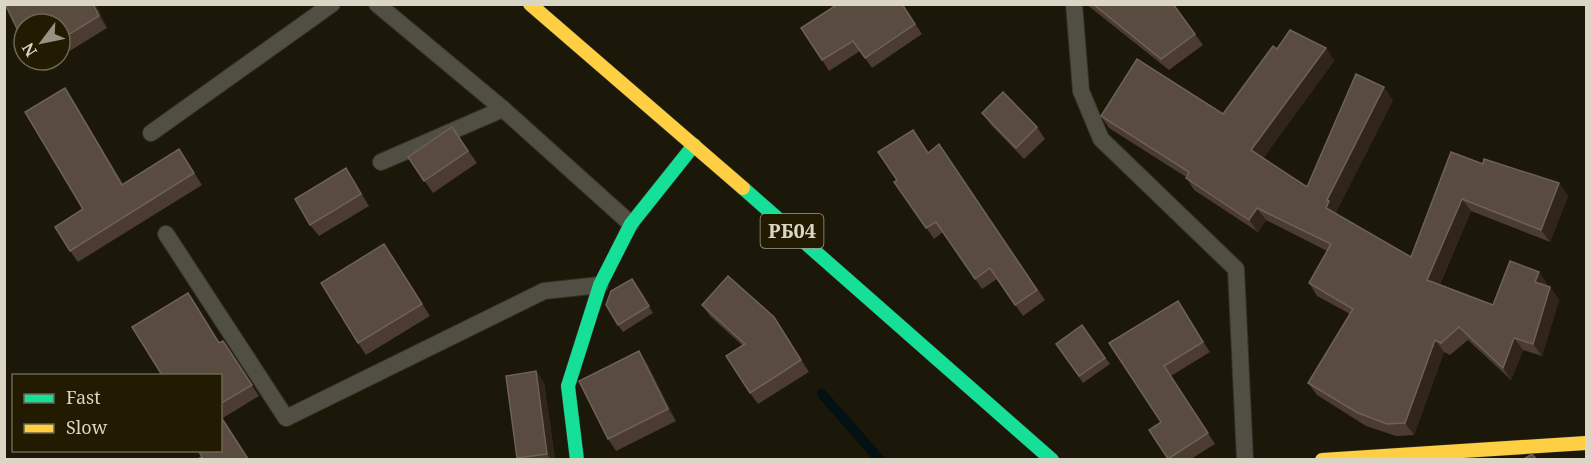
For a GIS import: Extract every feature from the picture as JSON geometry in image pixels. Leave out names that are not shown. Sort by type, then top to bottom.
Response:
[{"type":"main road","name":"РБ04","points":[[530,4],[1052,459]]},
{"type":"main road","points":[[577,459],[568,386],[600,285],[631,224],[694,145]]},
{"type":"main road","points":[[1322,459],[1587,443]]},
{"type":"lane","points":[[151,133],[332,4]]},
{"type":"lane","points":[[377,4],[503,109],[631,224]]},
{"type":"lane","points":[[1074,4],[1081,91],[1101,139],[1236,269],[1245,459]]},
{"type":"lane","points":[[381,162],[503,109]]},
{"type":"lane","points":[[166,234],[286,418],[544,291],[600,285]]},
{"type":"building","points":[[5,4],[93,4],[99,16],[72,33],[72,12],[12,12],[12,18]]},
{"type":"building","points":[[838,4],[902,4],[915,24],[865,58],[853,41],[822,60],[801,28]]},
{"type":"building","points":[[1093,4],[1173,4],[1195,34],[1161,59]]},
{"type":"building","points":[[1290,30],[1326,48],[1251,150],[1307,187],[1356,74],[1384,87],[1327,200],[1329,201],[1326,208],[1411,257],[1451,152],[1483,164],[1484,159],[1559,183],[1541,230],[1462,199],[1427,280],[1493,305],[1510,261],[1539,272],[1535,282],[1550,287],[1533,344],[1514,338],[1503,368],[1459,327],[1441,343],[1435,340],[1405,423],[1387,424],[1358,413],[1308,383],[1353,309],[1309,283],[1331,244],[1257,208],[1249,220],[1186,178],[1189,172],[1101,116],[1137,59],[1223,114],[1273,46],[1277,49]]},
{"type":"building","points":[[65,88],[122,185],[179,149],[194,173],[70,251],[55,227],[83,209],[25,112]]},
{"type":"building","points":[[1003,92],[1037,127],[1016,148],[982,113]]},
{"type":"building","points":[[452,127],[468,151],[424,181],[408,157]]},
{"type":"building","points":[[913,130],[928,153],[939,144],[1037,290],[1015,305],[990,268],[975,279],[936,222],[926,228],[894,182],[897,180],[878,152]]},
{"type":"building","points":[[346,168],[361,194],[310,225],[295,199]]},
{"type":"building","points":[[384,244],[422,304],[358,343],[321,283]]},
{"type":"building","points":[[728,276],[774,317],[801,360],[750,393],[726,356],[745,344],[702,305]]},
{"type":"building","points":[[632,279],[649,306],[618,325],[606,305],[611,291]]},
{"type":"building","points":[[188,293],[219,343],[223,341],[252,385],[222,403],[222,374],[161,374],[132,327]]},
{"type":"building","points":[[1178,301],[1203,342],[1164,366],[1208,433],[1168,459],[1149,430],[1161,422],[1109,343]]},
{"type":"building","points":[[1082,325],[1105,358],[1079,376],[1056,344]]},
{"type":"building","points":[[639,351],[668,409],[608,439],[579,381]]},
{"type":"building","points":[[536,371],[547,454],[517,458],[506,376]]},
{"type":"building","points":[[222,419],[248,459],[198,459],[202,457],[199,452],[222,452]]},
{"type":"building","points":[[1532,454],[1536,459],[1524,459]]},
{"type":"waterway","points":[[822,394],[880,460]]},
{"type":"traffic: fast","points":[[577,460],[568,386],[600,285],[631,224],[694,145]]},
{"type":"traffic: fast","points":[[743,188],[1052,460]]},
{"type":"traffic: slow","points":[[530,4],[743,188]]},
{"type":"traffic: slow","points":[[1322,460],[1586,443]]}]
